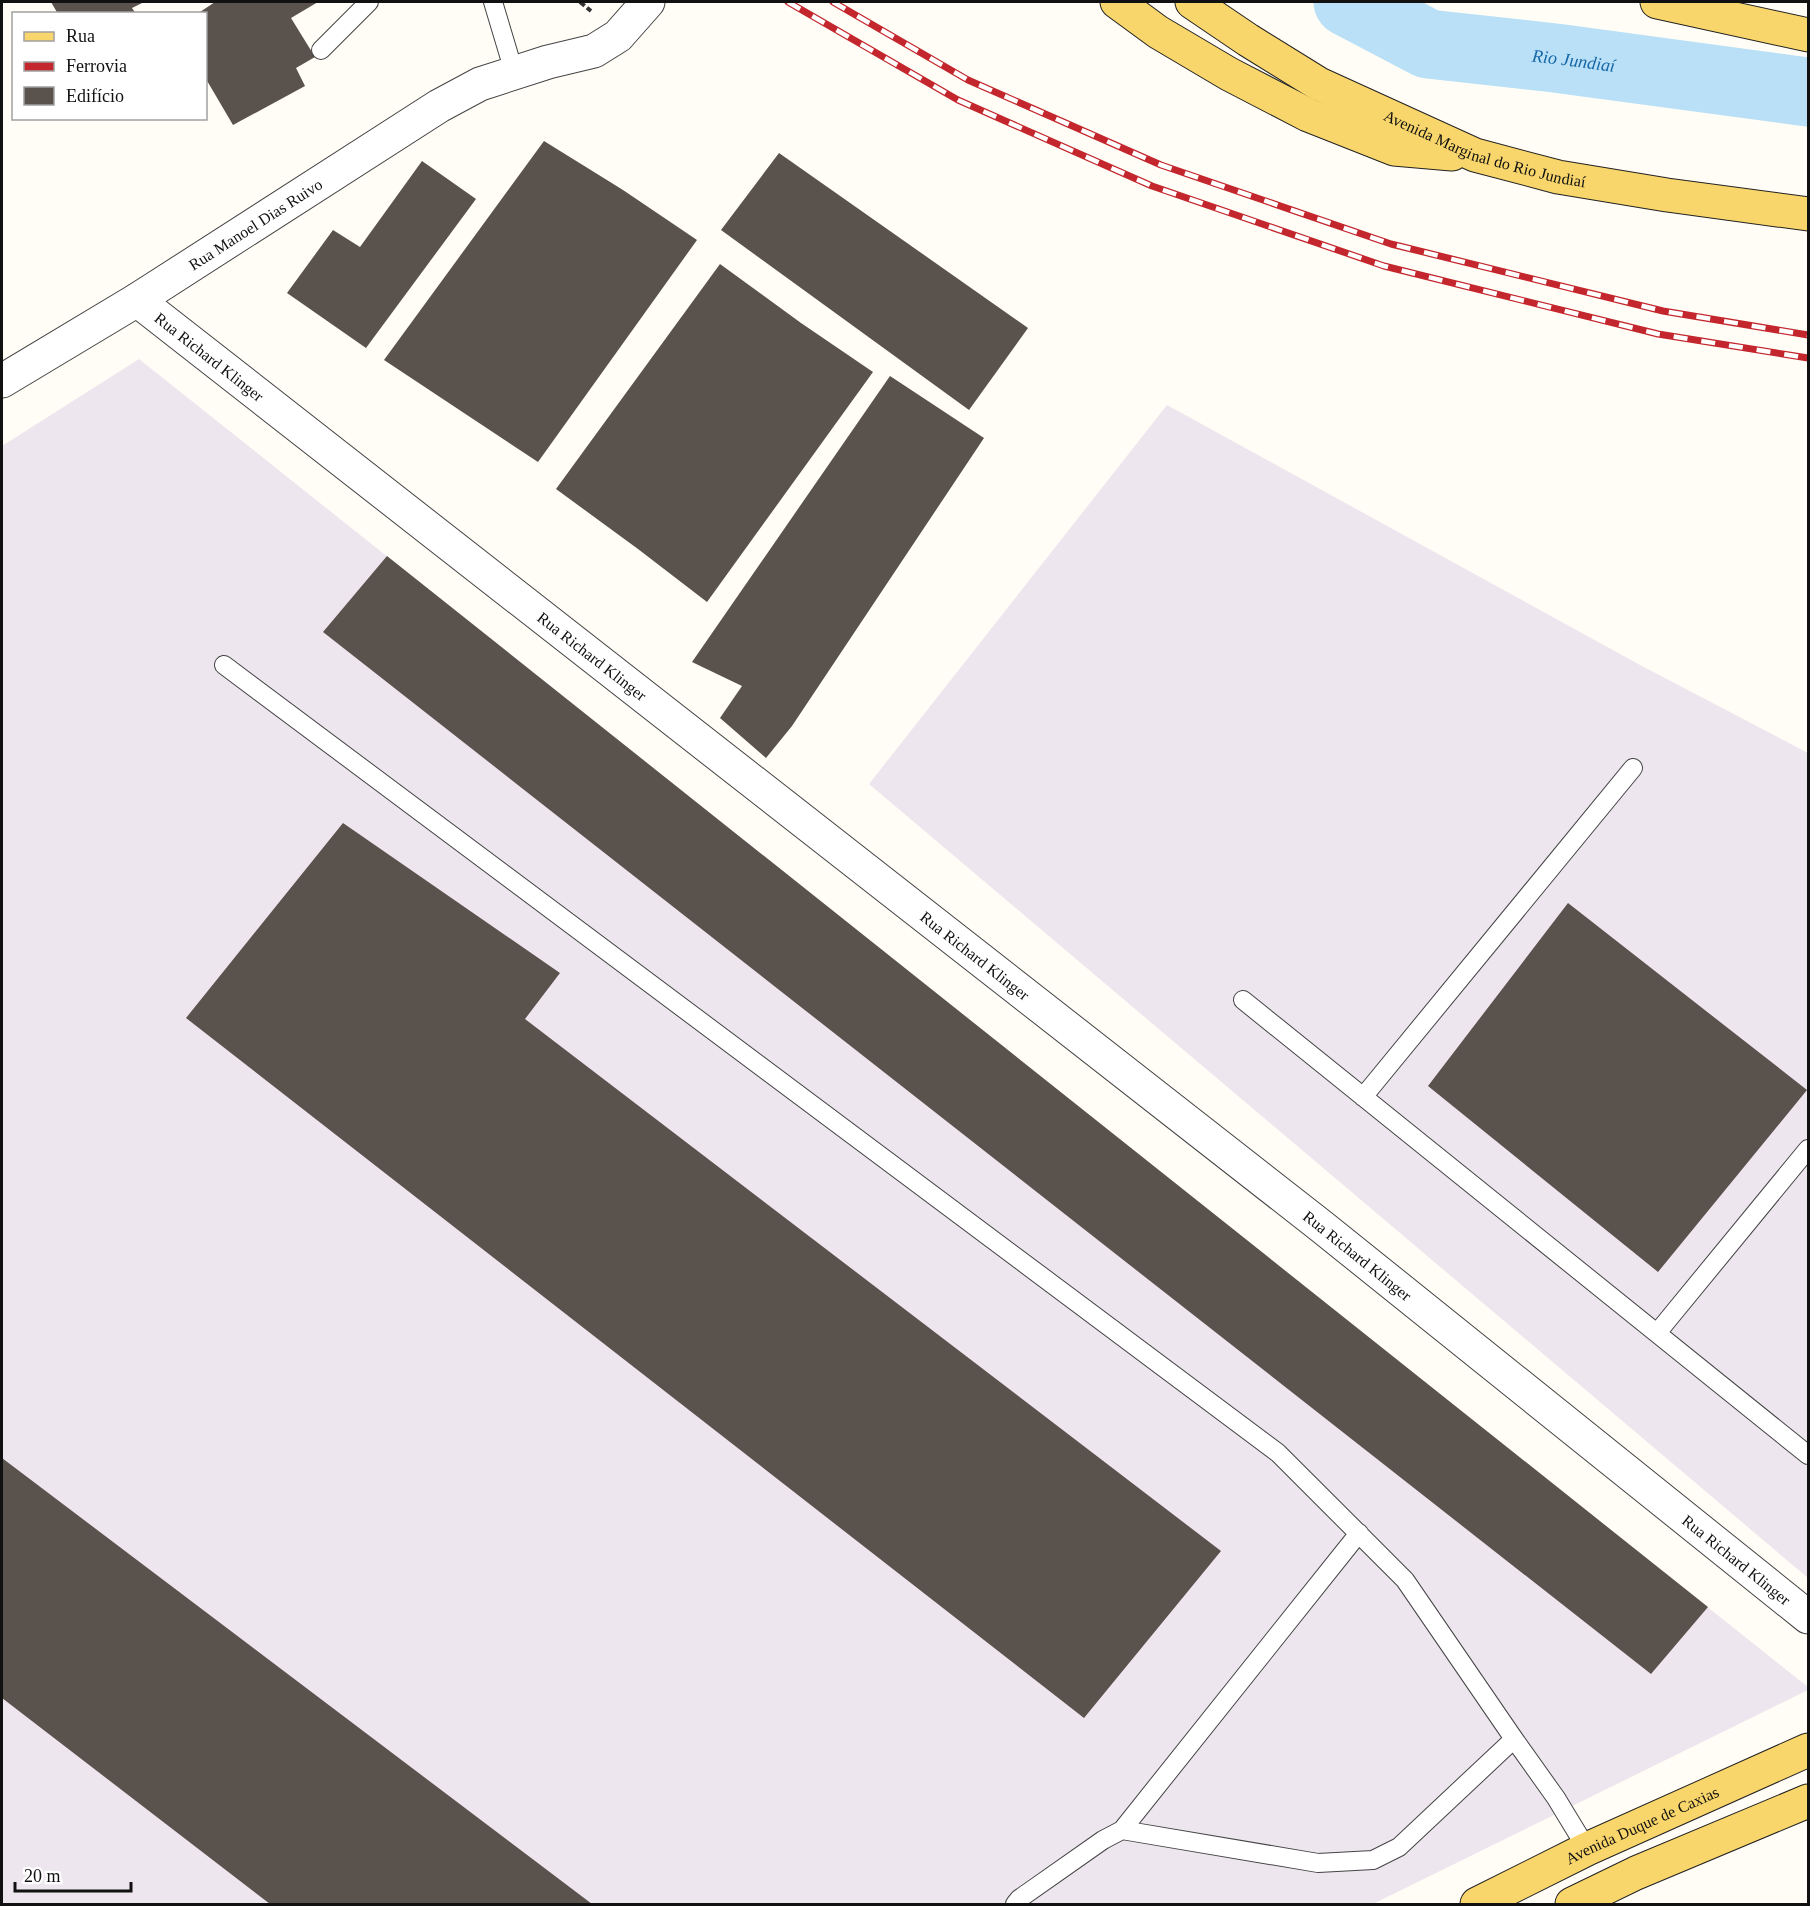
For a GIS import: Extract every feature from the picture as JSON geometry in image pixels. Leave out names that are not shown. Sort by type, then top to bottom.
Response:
[{"type":"main road","points":[[1118,2],[1158,32],[1219,68],[1308,115],[1394,149],[1475,155]]},
{"type":"main road","name":"Avenida Marginal do Rio Jundiaí","points":[[1192,2],[1319,84],[1475,155],[1558,177],[1666,195],[1809,214]]},
{"type":"main road","points":[[1657,2],[1809,35]]},
{"type":"main road","name":"Avenida Duque de Caxias","points":[[1478,1905],[1587,1849],[1809,1750]]},
{"type":"main road","points":[[1572,1905],[1636,1873],[1809,1801]]},
{"type":"street","name":"Rua Manoel Dias Ruivo","points":[[2,381],[137,300],[439,106],[480,84],[514,72],[594,51],[618,36],[648,2]]},
{"type":"street","name":"Rua Richard Klinger","points":[[137,300],[1321,1226],[1809,1617]]},
{"type":"lane","points":[[321,50],[369,2]]},
{"type":"lane","points":[[493,2],[514,72]]},
{"type":"lane","points":[[224,665],[1278,1453],[1405,1580],[1556,1798],[1587,1849]]},
{"type":"lane","points":[[1363,1097],[1633,768]]},
{"type":"lane","points":[[1243,1000],[1809,1455]]},
{"type":"lane","points":[[1657,1333],[1809,1149]]},
{"type":"lane","points":[[1015,1905],[1019,1899],[1103,1840],[1122,1830],[1359,1533]]},
{"type":"lane","points":[[1122,1830],[1318,1863],[1373,1860],[1399,1847],[1514,1739]]},
{"type":"lane","points":[[1614,1905],[1636,1873]]},
{"type":"shaded area","points":[[139,359],[1808,1687],[1808,1690],[1373,1904],[2,1904],[2,446]]},
{"type":"shaded area","points":[[1167,405],[1642,666],[1808,753],[1808,1578],[869,784]]},
{"type":"building","points":[[51,2],[144,2],[132,8],[135,12],[57,12]]},
{"type":"building","points":[[215,2],[318,2],[291,18],[315,57],[296,68],[305,86],[233,125],[207,81],[207,12],[200,12]]},
{"type":"building","points":[[544,141],[697,240],[538,462],[384,360]]},
{"type":"building","points":[[779,153],[1028,328],[969,410],[721,230]]},
{"type":"building","points":[[422,161],[476,199],[366,348],[287,293],[333,230],[360,247]]},
{"type":"building","points":[[720,264],[873,372],[707,602],[556,489]]},
{"type":"building","points":[[890,376],[984,438],[792,726],[766,758],[720,718],[742,686],[692,662]]},
{"type":"building","points":[[387,556],[1708,1607],[1651,1674],[323,632]]},
{"type":"building","points":[[343,823],[560,973],[525,1019],[1221,1551],[1084,1718],[186,1018]]},
{"type":"building","points":[[1568,903],[1807,1090],[1658,1272],[1428,1086]]},
{"type":"building","points":[[2,1458],[592,1904],[270,1904],[2,1698]]},
{"type":"waterway","name":"Rio Jundiaí","points":[[1348,2],[1428,44],[1555,58],[1808,92]]},
{"type":"railway","points":[[788,2],[958,100],[1152,186],[1384,266],[1658,334],[1808,358]]},
{"type":"railway","points":[[833,2],[968,80],[1161,165],[1391,244],[1663,311],[1808,335]]}]
